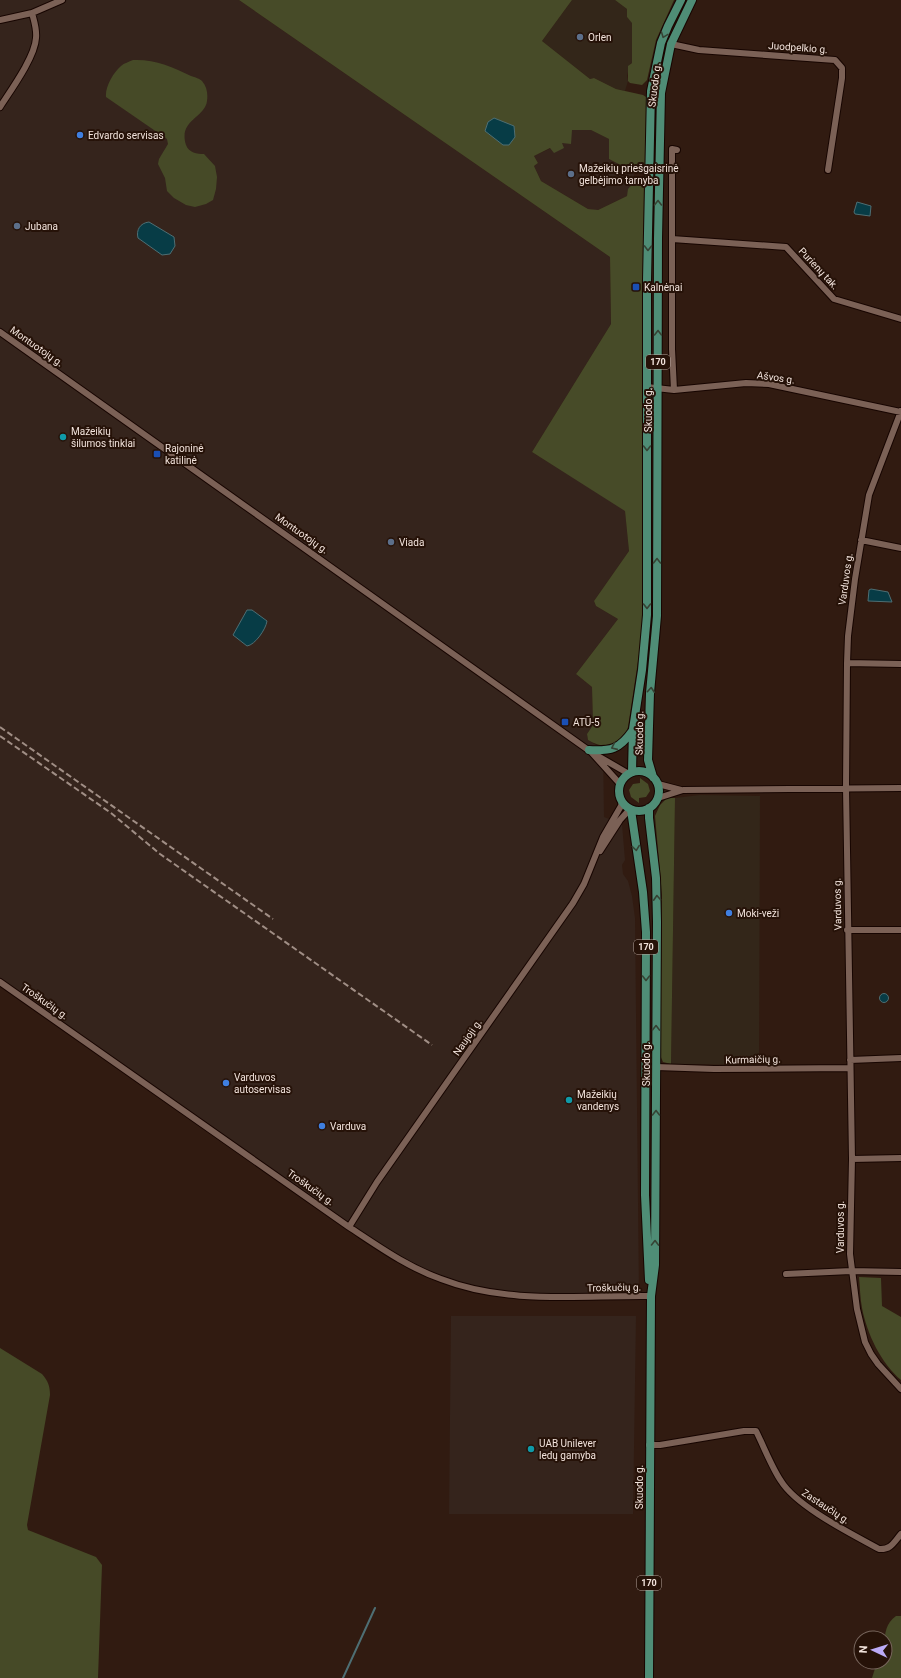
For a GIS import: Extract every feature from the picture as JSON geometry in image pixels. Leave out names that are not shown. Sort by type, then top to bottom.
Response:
[{"type":"main road","name":"Skuodo g.","points":[[630,773],[633,729],[642,670],[647,615],[647,273],[651,91],[661,43],[681,0]]},
{"type":"main road","name":"Skuodo g.","points":[[653,777],[648,760],[650,693],[657,616],[658,176],[661,93],[671,44],[692,0]]},
{"type":"main road","points":[[590,751],[612,749],[622,743],[633,729]]},
{"type":"main road","points":[[641,771],[653,777],[658,784],[658,798],[650,808],[642,811],[630,809],[622,801],[619,793],[620,784],[625,776],[630,773],[641,771]]},
{"type":"main road","name":"Skuodo g.","points":[[650,808],[649,818],[657,903],[655,1265],[651,1296]]},
{"type":"main road","name":"Skuodo g.","points":[[630,809],[646,920],[645,1196],[651,1296],[649,1446],[649,1678]]},
{"type":"street","points":[[0,20],[32,13],[62,0]]},
{"type":"street","points":[[0,107],[29,58],[35,44],[36,31],[32,13]]},
{"type":"street","name":"Juodpelkio g.","points":[[671,44],[699,50],[835,60],[842,68],[842,78],[828,170]]},
{"type":"street","points":[[674,390],[672,349],[672,149],[677,150]]},
{"type":"street","name":"Purienų tak.","points":[[672,239],[786,247],[834,299],[901,319]]},
{"type":"street","name":"Montuotojų g.","points":[[0,332],[590,751],[630,773]]},
{"type":"street","name":"Ašvos g.","points":[[647,386],[674,390],[746,383],[769,384],[901,412]]},
{"type":"street","name":"Varduvos g.","points":[[901,412],[869,495],[861,540],[849,629],[847,663],[846,788],[847,930],[852,1159],[849,1238],[851,1271],[857,1310],[865,1342],[878,1364],[901,1389]]},
{"type":"street","points":[[861,540],[901,548]]},
{"type":"street","points":[[847,663],[901,664]]},
{"type":"street","name":"Montuotojų g.","points":[[590,751],[620,784]]},
{"type":"street","points":[[658,784],[683,790],[901,788]]},
{"type":"street","points":[[658,798],[683,790]]},
{"type":"street","name":"Naujoji g.","points":[[349,1227],[378,1182],[573,903],[584,884],[603,838],[621,806],[622,801]]},
{"type":"street","name":"Naujoji g.","points":[[596,855],[620,820],[630,809]]},
{"type":"street","points":[[847,930],[901,930]]},
{"type":"street","name":"Troškučių g.","points":[[0,982],[349,1227],[376,1245],[419,1270],[440,1279],[482,1291],[513,1296],[543,1298],[651,1296]]},
{"type":"street","points":[[850,1060],[901,1058]]},
{"type":"street","name":"Kurmaičių g.","points":[[656,1067],[714,1069],[850,1068]]},
{"type":"street","points":[[852,1159],[901,1158]]},
{"type":"street","points":[[786,1274],[851,1271],[901,1272]]},
{"type":"street","name":"Zastaučių g.","points":[[649,1446],[744,1431],[756,1431],[781,1482],[797,1500],[879,1549],[886,1550],[891,1547],[901,1534]]},
{"type":"shaded area","points":[[0,0],[239,0],[610,257],[611,324],[532,452],[625,510],[629,551],[594,601],[596,606],[618,619],[576,674],[592,687],[593,725],[587,734],[588,740],[603,747],[604,817],[622,824],[625,860],[622,865],[623,874],[628,881],[635,918],[639,1296],[543,1298],[461,1286],[400,1260],[0,982]]},
{"type":"shaded area","points":[[572,0],[615,0],[627,9],[627,17],[632,22],[632,63],[630,64],[627,76],[628,81],[625,91],[616,89],[594,78],[590,79],[542,41]]},
{"type":"shaded area","points":[[572,130],[591,130],[609,139],[609,159],[634,172],[634,182],[631,185],[627,196],[598,210],[593,210],[588,209],[541,181],[534,166],[538,163],[534,156],[562,143]]},
{"type":"shaded area","points":[[700,795],[760,796],[759,1065],[671,1064],[675,798]]},
{"type":"shaded area","points":[[451,1316],[636,1316],[633,1514],[449,1514]]},
{"type":"green space","points":[[239,0],[572,0],[542,41],[590,79],[594,78],[616,89],[646,97],[646,165],[643,168],[634,172],[609,159],[609,139],[591,130],[572,130],[571,144],[562,143],[564,148],[554,153],[550,148],[534,156],[538,163],[534,166],[541,181],[588,209],[598,210],[627,196],[628,189],[634,182],[639,181],[644,183],[642,624],[640,648],[628,727],[625,734],[617,743],[606,746],[588,740],[587,734],[593,725],[592,687],[576,674],[618,619],[596,606],[594,601],[629,551],[625,511],[532,452],[611,324],[610,257]]},
{"type":"green space","points":[[615,0],[674,0],[656,40],[647,80],[642,85],[630,83],[628,81],[628,66],[632,63],[632,23],[627,17],[627,9]]},
{"type":"green space","points":[[133,60],[156,62],[170,67],[199,79],[205,86],[207,91],[207,101],[205,107],[189,125],[186,130],[185,137],[186,145],[189,150],[204,154],[215,166],[217,177],[216,189],[213,200],[206,204],[195,207],[186,205],[174,198],[167,191],[165,178],[158,164],[159,159],[168,144],[167,139],[106,97],[108,85],[115,72],[125,63]]},
{"type":"green space","points":[[640,778],[648,784],[650,791],[646,797],[639,798],[639,803],[631,797],[629,790],[633,784],[640,783]]},
{"type":"green space","points":[[667,798],[675,798],[671,1064],[663,1062],[660,1055],[662,895],[655,816],[660,805]]},
{"type":"green space","points":[[859,1277],[881,1278],[882,1306],[901,1317],[901,1380],[881,1357],[871,1338],[862,1308]]},
{"type":"green space","points":[[0,1348],[42,1374],[49,1386],[50,1395],[27,1525],[28,1530],[96,1557],[102,1565],[98,1678],[0,1678]]},
{"type":"green space","points":[[896,1616],[901,1616],[901,1678],[872,1678],[874,1670],[893,1670],[893,1630],[886,1630],[891,1620]]},
{"type":"water","points":[[494,118],[514,126],[515,137],[509,145],[503,145],[485,131],[488,122]]},
{"type":"water","points":[[857,202],[871,206],[870,216],[855,214],[854,212]]},
{"type":"water","points":[[149,222],[174,237],[175,246],[170,254],[162,255],[138,238],[139,227]]},
{"type":"water","points":[[871,589],[888,592],[892,602],[868,601],[869,590]]},
{"type":"water","points":[[247,610],[252,610],[267,621],[260,636],[253,643],[247,646],[233,635]]},
{"type":"water","points":[[884,993],[889,998],[884,1003],[879,998]]},
{"type":"waterway","points":[[343,1678],[375,1608]]},
{"type":"railway","points":[[0,727],[273,919]]},
{"type":"railway","points":[[0,736],[111,813],[160,854],[432,1045]]},
{"type":"place","name":"Orlen","points":[[580,37]]},
{"type":"place","name":"Edvardo servisas","points":[[80,135]]},
{"type":"place","name":"Mažeikių priešgaisrinė gelbėjimo tarnyba","points":[[571,174]]},
{"type":"place","name":"Jubana","points":[[17,226]]},
{"type":"place","name":"Kalnėnai","points":[[636,287]]},
{"type":"place","name":"Mažeikių šilumos tinklai","points":[[63,437]]},
{"type":"place","name":"Rajoninė katilinė","points":[[157,454]]},
{"type":"place","name":"Viada","points":[[391,542]]},
{"type":"place","name":"ATŪ-5","points":[[565,722]]},
{"type":"place","name":"Moki-veži","points":[[729,913]]},
{"type":"place","name":"Varduvos autoservisas","points":[[226,1083]]},
{"type":"place","name":"Mažeikių vandenys","points":[[569,1100]]},
{"type":"place","name":"Varduva","points":[[322,1126]]},
{"type":"place","name":"UAB Unilever ledų gamyba","points":[[531,1449]]}]
